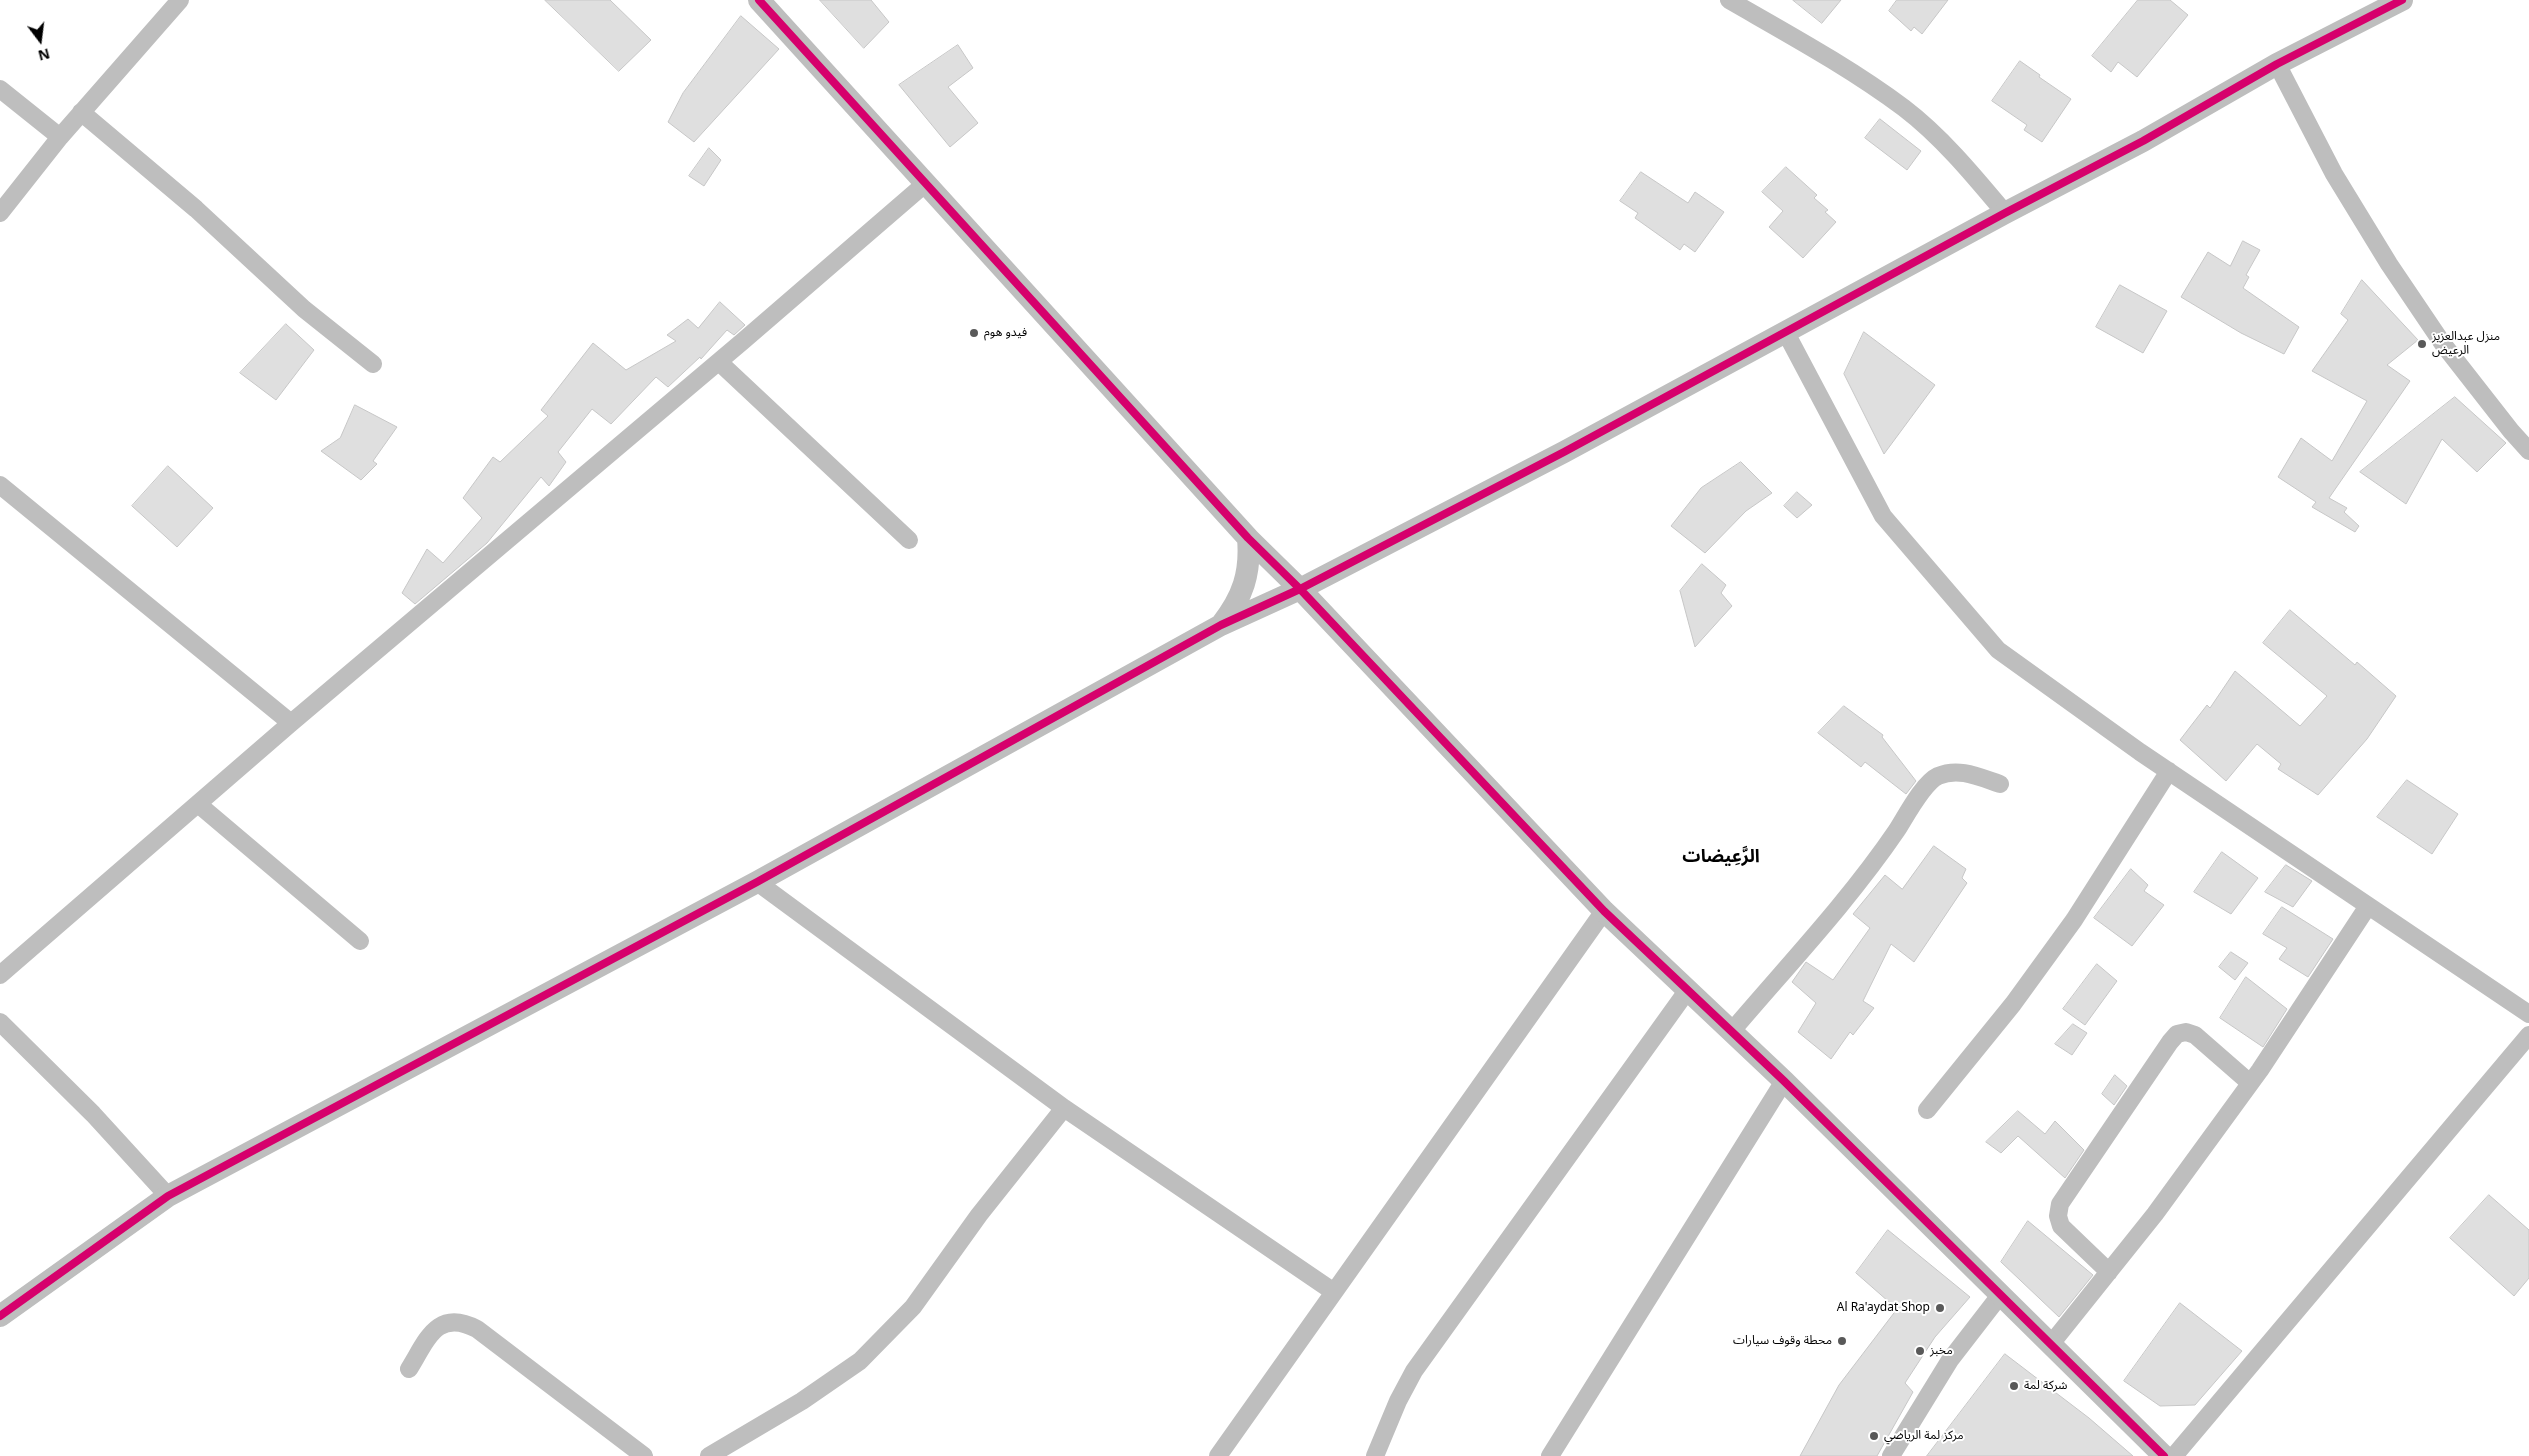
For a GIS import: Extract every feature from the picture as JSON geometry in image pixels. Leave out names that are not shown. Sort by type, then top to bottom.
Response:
[{"type":"street","points":[[0,213],[81,112],[180,0]]},
{"type":"street","points":[[759,0],[1248,538],[1300,589],[1604,911],[1784,1081],[2164,1456]]},
{"type":"street","points":[[1729,0],[1818,51],[1905,109],[1943,144],[2004,212]]},
{"type":"street","points":[[0,1316],[168,1196],[757,882],[1220,625],[1300,589],[1564,452],[2004,212],[2143,141],[2277,64],[2402,0]]},
{"type":"street","points":[[2277,64],[2334,174],[2389,264],[2443,344],[2511,432],[2529,451]]},
{"type":"street","points":[[0,89],[60,137]]},
{"type":"street","points":[[81,112],[196,209],[304,309],[373,364]]},
{"type":"street","points":[[0,975],[291,723],[719,362],[926,183]]},
{"type":"street","points":[[1786,331],[1883,516],[1998,650],[2169,771],[2529,1014]]},
{"type":"street","points":[[719,362],[909,540]]},
{"type":"street","points":[[0,485],[78,546],[291,723]]},
{"type":"street","points":[[1220,625],[1232,610],[1244,584],[1250,559],[1248,538]]},
{"type":"street","points":[[1927,1110],[2013,1004],[2074,920],[2169,771]]},
{"type":"street","points":[[1731,1032],[1814,936],[1883,850],[1922,792],[1936,777],[1948,773],[1968,772],[2000,784]]},
{"type":"street","points":[[198,804],[360,941]]},
{"type":"street","points":[[757,882],[1064,1108],[1334,1292]]},
{"type":"street","points":[[2051,1344],[2155,1214],[2250,1083],[2368,906]]},
{"type":"street","points":[[1218,1456],[1604,911]]},
{"type":"street","points":[[1375,1456],[1398,1401],[1414,1371],[1687,990]]},
{"type":"street","points":[[0,1022],[93,1114],[168,1196]]},
{"type":"street","points":[[2109,1272],[2061,1226],[2058,1216],[2060,1204],[2170,1042],[2177,1034],[2186,1032],[2195,1035],[2250,1083]]},
{"type":"street","points":[[2174,1456],[2529,1035]]},
{"type":"street","points":[[1550,1456],[1784,1081]]},
{"type":"street","points":[[709,1456],[802,1401],[860,1361],[913,1307],[980,1215],[1064,1108]]},
{"type":"street","points":[[1891,1456],[1950,1360],[2001,1294]]},
{"type":"street","points":[[409,1370],[432,1331],[451,1322],[463,1322],[478,1329],[644,1456]]},
{"type":"building","points":[[545,0],[610,0],[651,40],[619,71]]},
{"type":"building","points":[[820,0],[871,0],[889,22],[864,48]]},
{"type":"building","points":[[1793,0],[1841,0],[1822,23]]},
{"type":"building","points":[[1897,0],[1948,0],[1922,34],[1914,27],[1911,31],[1889,11]]},
{"type":"building","points":[[2138,0],[2170,0],[2188,15],[2137,77],[2118,62],[2111,72],[2092,56]]},
{"type":"building","points":[[741,16],[779,49],[694,142],[668,122],[683,93]]},
{"type":"building","points":[[958,45],[973,68],[948,87],[978,123],[950,147],[899,85]]},
{"type":"building","points":[[2020,61],[2071,99],[2042,142],[2024,130],[2027,125],[1992,101]]},
{"type":"building","points":[[1880,119],[1921,151],[1907,170],[1865,138]]},
{"type":"building","points":[[709,148],[721,160],[704,186],[689,176]]},
{"type":"building","points":[[1786,167],[1817,195],[1814,198],[1828,210],[1825,212],[1836,222],[1803,258],[1769,227],[1783,211],[1762,192]]},
{"type":"building","points":[[1641,172],[1688,203],[1695,192],[1724,212],[1695,252],[1684,244],[1680,250],[1635,218],[1638,213],[1620,201]]},
{"type":"building","points":[[2243,241],[2260,250],[2246,275],[2249,277],[2243,288],[2299,327],[2284,354],[2241,333],[2181,297],[2208,252],[2230,266]]},
{"type":"building","points":[[2362,280],[2418,340],[2387,365],[2410,381],[2329,498],[2347,508],[2344,512],[2359,526],[2355,532],[2312,507],[2316,502],[2278,477],[2301,438],[2332,461],[2367,401],[2312,371],[2348,320],[2341,314]]},
{"type":"building","points":[[2120,285],[2167,311],[2143,353],[2096,327]]},
{"type":"building","points":[[720,302],[745,325],[734,335],[727,330],[701,359],[700,357],[668,387],[656,377],[611,424],[592,409],[558,452],[566,462],[549,486],[541,477],[487,543],[415,604],[402,593],[427,549],[443,563],[482,518],[463,498],[493,457],[500,462],[548,416],[541,410],[593,343],[626,370],[676,341],[667,335],[688,319],[698,328]]},
{"type":"building","points":[[286,324],[314,350],[276,400],[240,373]]},
{"type":"building","points":[[1864,332],[1935,385],[1884,454],[1844,374]]},
{"type":"building","points":[[2455,397],[2506,443],[2477,472],[2442,439],[2406,504],[2360,472]]},
{"type":"building","points":[[355,405],[397,427],[373,461],[377,464],[361,480],[321,451],[340,438]]},
{"type":"building","points":[[1741,462],[1772,493],[1746,511],[1705,553],[1671,526],[1701,488]]},
{"type":"building","points":[[168,466],[213,508],[177,547],[132,506]]},
{"type":"building","points":[[1797,492],[1812,505],[1797,518],[1784,506]]},
{"type":"building","points":[[1702,564],[1726,585],[1721,593],[1732,606],[1695,647],[1680,591]]},
{"type":"building","points":[[2290,610],[2355,665],[2357,662],[2396,696],[2367,739],[2318,795],[2278,769],[2281,764],[2257,744],[2226,781],[2180,740],[2207,705],[2210,708],[2235,671],[2300,726],[2327,696],[2263,643]]},
{"type":"building","points":[[1844,706],[1883,735],[1882,737],[1916,781],[1906,794],[1865,762],[1861,767],[1818,733]]},
{"type":"building","points":[[2407,780],[2458,814],[2432,854],[2377,817]]},
{"type":"building","points":[[1934,846],[1966,869],[1962,878],[1967,883],[1914,962],[1891,944],[1863,1001],[1874,1008],[1853,1035],[1850,1032],[1831,1059],[1798,1032],[1816,1003],[1792,982],[1806,962],[1833,980],[1870,928],[1853,914],[1885,875],[1902,889]]},
{"type":"building","points":[[2222,852],[2258,878],[2231,914],[2194,892]]},
{"type":"building","points":[[2286,865],[2312,881],[2293,907],[2265,892]]},
{"type":"building","points":[[2131,869],[2148,885],[2144,891],[2164,905],[2132,946],[2094,918]]},
{"type":"building","points":[[2282,907],[2333,939],[2308,977],[2279,959],[2287,948],[2263,934]]},
{"type":"building","points":[[2231,952],[2248,963],[2235,980],[2219,967]]},
{"type":"building","points":[[2097,964],[2117,981],[2085,1025],[2063,1009]]},
{"type":"building","points":[[2246,977],[2287,1009],[2263,1047],[2220,1018]]},
{"type":"building","points":[[2073,1024],[2087,1033],[2072,1055],[2055,1044]]},
{"type":"building","points":[[2115,1075],[2127,1086],[2114,1105],[2102,1094]]},
{"type":"building","points":[[2018,1111],[2045,1134],[2055,1121],[2084,1150],[2065,1178],[2018,1136],[2001,1153],[1986,1142]]},
{"type":"building","points":[[2489,1195],[2529,1230],[2529,1278],[2514,1296],[2450,1238]]},
{"type":"building","points":[[2028,1221],[2093,1275],[2059,1317],[2001,1262]]},
{"type":"building","points":[[1888,1230],[1970,1297],[1935,1337],[1905,1383],[1913,1392],[1877,1456],[1800,1456],[1839,1385],[1897,1309],[1856,1273]]},
{"type":"building","points":[[2180,1303],[2242,1351],[2195,1405],[2160,1406],[2124,1381]]},
{"type":"building","name":"شركة لمة","points":[[2005,1354],[2089,1418],[2133,1456],[1927,1456]]},
{"type":"cycle path","points":[[759,0],[1248,538],[1300,589],[1604,911],[1784,1081],[2164,1456]]},
{"type":"cycle path","points":[[0,1316],[168,1196],[757,882],[1221,625],[1300,589],[1564,452],[2005,213],[2143,141],[2277,64],[2402,0]]},
{"type":"place","name":"فيدو هوم","points":[[974,333]]},
{"type":"place","name":"منزل عبدالعزيز الرعيض","points":[[2422,344]]},
{"type":"place","name":"Al Ra'aydat Shop","points":[[1940,1308]]},
{"type":"place","name":"محطة وقوف سيارات","points":[[1842,1341]]},
{"type":"place","name":"مخبز","points":[[1920,1351]]},
{"type":"place","name":"شركة لمة","points":[[2014,1386]]},
{"type":"place","name":"مركز لمة الرياضي","points":[[1874,1436]]},
{"type":"district","name":"الرَّعِيضات","points":[[1721,857]]}]
